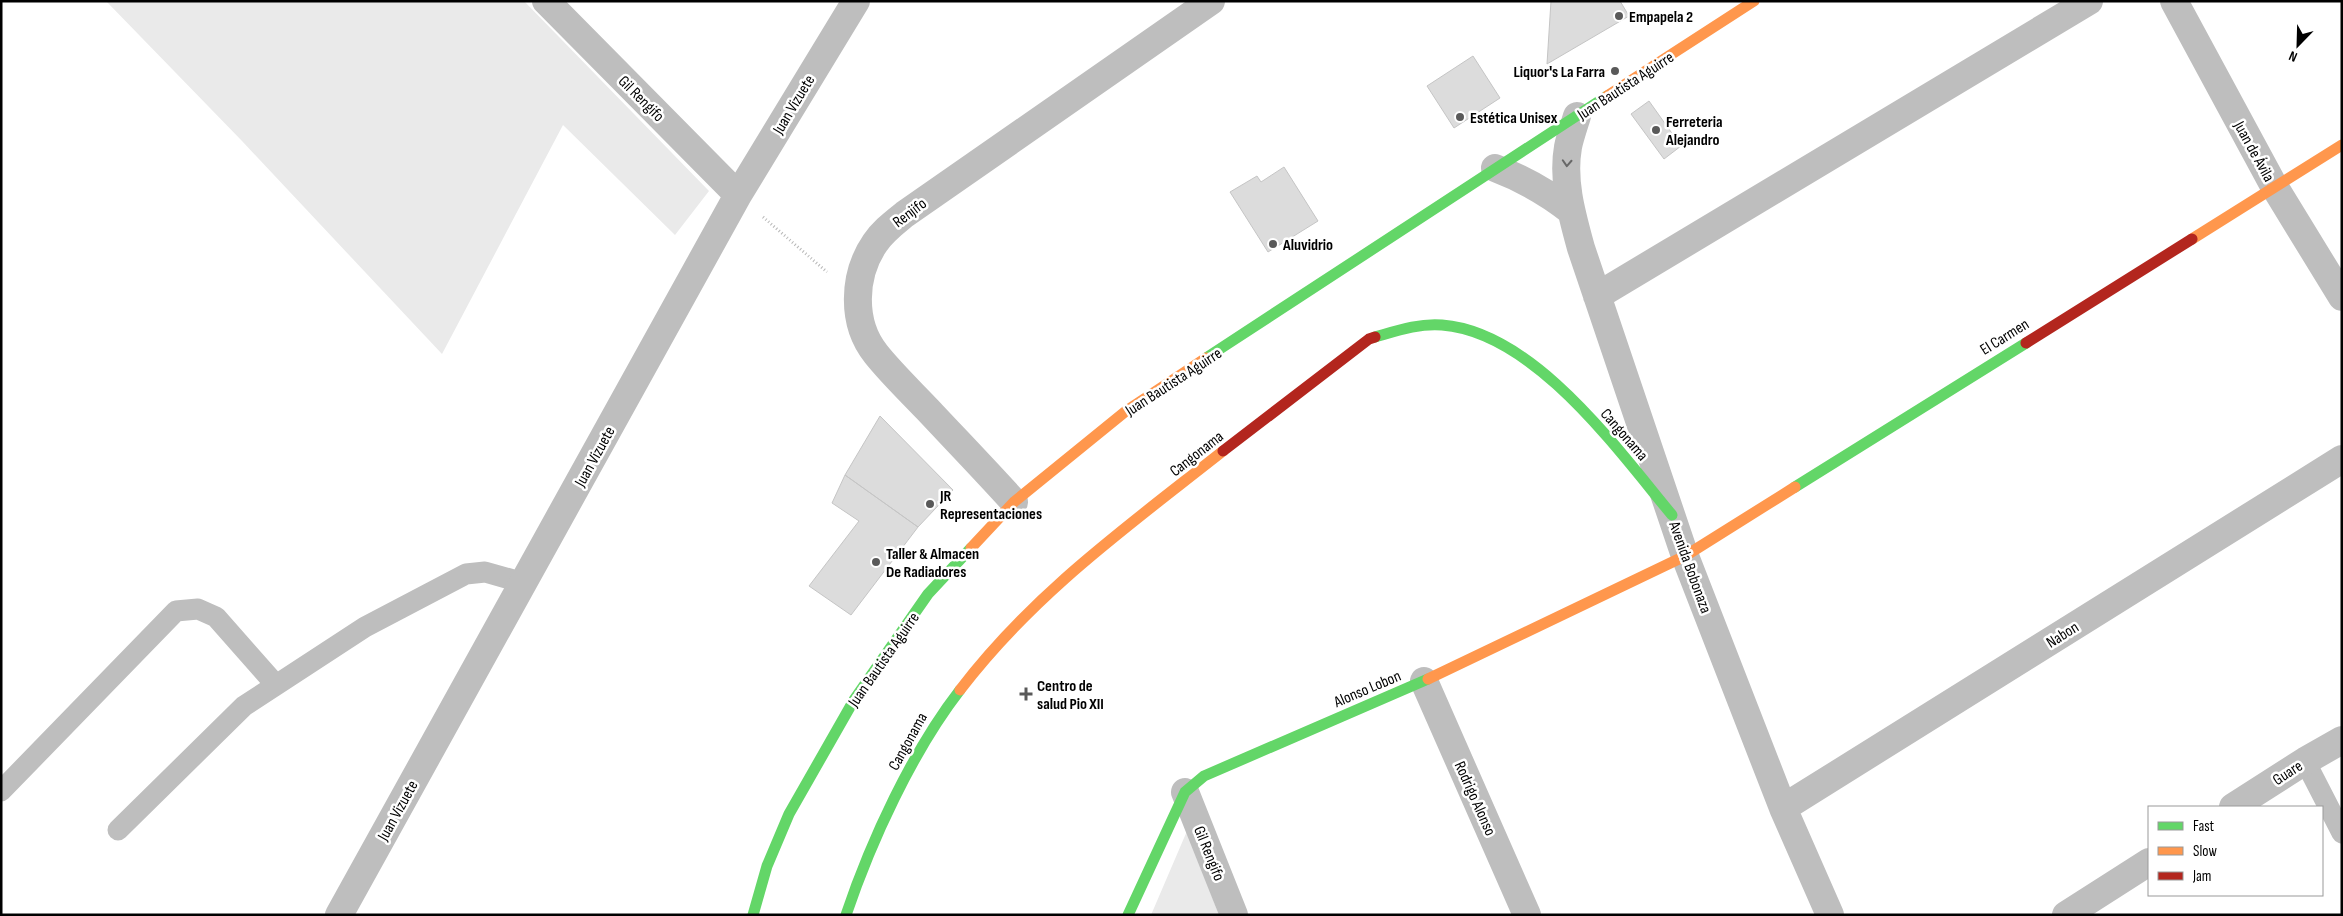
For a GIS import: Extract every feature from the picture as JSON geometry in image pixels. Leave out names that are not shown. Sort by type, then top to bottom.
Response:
[{"type":"street","name":"Gil Rengifo","points":[[546,1],[738,195]]},
{"type":"street","name":"Juan Vizuete","points":[[339,915],[738,195],[856,1]]},
{"type":"street","name":"Renjifo","points":[[1014,502],[875,353],[860,320],[859,278],[865,260],[875,242],[888,227],[1211,1]]},
{"type":"street","name":"Juan Bautista Aguirre","points":[[753,915],[767,866],[789,814],[854,700],[928,594],[1014,502],[1126,411],[1495,168],[1754,1]]},
{"type":"street","points":[[1597,296],[2089,1]]},
{"type":"street","name":"Juan de Ávila","points":[[2174,1],[2274,186],[2342,297]]},
{"type":"street","name":"Avenida Bobonaza","points":[[1577,116],[1568,147],[1566,180],[1571,212],[1597,296],[1685,556],[1783,808],[1830,915]]},
{"type":"street","name":"El Carmen","points":[[1685,556],[2342,145]]},
{"type":"street","points":[[1495,168],[1523,178],[1548,193],[1571,212]]},
{"type":"street","name":"Cangonama","points":[[846,915],[898,790],[942,713],[987,654],[1044,595],[1101,546],[1369,340],[1411,326],[1450,326],[1488,337],[1548,377],[1573,399],[1672,515]]},
{"type":"street","name":"Nabon","points":[[1783,808],[2342,459]]},
{"type":"street","name":"Alonso Lobon","points":[[1128,915],[1185,792],[1204,776],[1424,681],[1685,556]]},
{"type":"street","name":"Rodrigo Alonso","points":[[1424,681],[1528,915]]},
{"type":"street","name":"Guare","points":[[2235,806],[2305,760],[2342,740]]},
{"type":"street","name":"Gil Rengifo","points":[[1185,792],[1234,915]]},
{"type":"street","points":[[2066,915],[2148,863]]},
{"type":"lane","points":[[118,830],[244,706],[365,627],[466,574],[486,572],[524,583]]},
{"type":"lane","points":[[1,791],[176,611],[198,609],[216,617],[276,685]]},
{"type":"lane","points":[[2305,760],[2342,833]]},
{"type":"path","points":[[738,195],[858,298]]},
{"type":"shaded area","points":[[106,1],[524,1],[709,191],[675,235],[563,125],[442,354],[242,141]]},
{"type":"shaded area","points":[[1187,831],[1219,915],[1151,915]]},
{"type":"building","points":[[1551,1],[1620,1],[1629,16],[1547,64]]},
{"type":"building","points":[[1473,56],[1500,98],[1454,128],[1427,86]]},
{"type":"building","name":"Ferreteria Alejandro","points":[[1649,101],[1681,146],[1664,159],[1631,114]]},
{"type":"building","points":[[1284,167],[1318,221],[1268,252],[1230,192],[1257,176],[1261,182]]},
{"type":"building","points":[[880,416],[953,490],[918,527],[845,475]]},
{"type":"building","points":[[845,475],[918,527],[851,615],[809,586],[859,521],[832,503]]},
{"type":"traffic: fast","points":[[1206,358],[1607,96]]},
{"type":"traffic: fast","points":[[1375,337],[1416,326],[1442,325],[1476,332],[1509,348],[1541,371],[1571,398],[1626,458],[1672,515]]},
{"type":"traffic: fast","points":[[1795,487],[2026,343]]},
{"type":"traffic: fast","points":[[753,915],[767,866],[789,814],[854,700],[928,594],[971,548]]},
{"type":"traffic: fast","points":[[1128,915],[1185,792],[1204,776],[1428,679]]},
{"type":"traffic: fast","points":[[846,915],[868,857],[894,798],[925,741],[960,690]]},
{"type":"traffic: slow","points":[[1607,96],[1754,1]]},
{"type":"traffic: slow","points":[[2192,239],[2342,145]]},
{"type":"traffic: slow","points":[[971,548],[1014,502],[1126,411],[1206,358]]},
{"type":"traffic: slow","points":[[960,690],[1019,622],[1084,562],[1223,451]]},
{"type":"traffic: slow","points":[[1428,679],[1685,556],[1795,487]]},
{"type":"traffic: jam","points":[[2026,343],[2192,239]]},
{"type":"traffic: jam","points":[[1223,451],[1369,339],[1375,337]]},
{"type":"place","name":"Empapela 2","points":[[1619,16]]},
{"type":"place","name":"Liquor's La Farra","points":[[1615,71]]},
{"type":"place","name":"Estética Unisex","points":[[1460,117]]},
{"type":"place","name":"Ferreteria Alejandro","points":[[1656,130]]},
{"type":"place","name":"Aluvidrio","points":[[1273,244]]},
{"type":"place","name":"JR Representaciones","points":[[930,504]]},
{"type":"place","name":"Taller & Almacen De Radiadores","points":[[876,562]]},
{"type":"place","name":"Centro de salud Pio XII","points":[[1026,694]]}]
